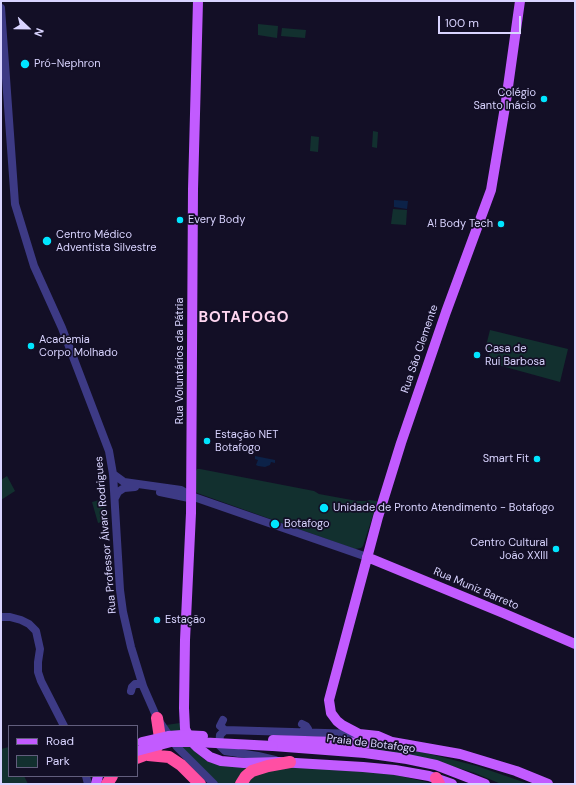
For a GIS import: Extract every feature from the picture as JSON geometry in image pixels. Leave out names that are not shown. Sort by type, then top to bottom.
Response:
[{"type":"highway","points":[[141,755],[156,749],[160,741],[157,718]]},
{"type":"highway","points":[[177,747],[169,744],[165,746],[164,751],[200,784]]},
{"type":"highway","points":[[141,755],[169,757]]},
{"type":"highway","points":[[241,784],[246,776],[252,771],[284,762]]},
{"type":"main road","name":"Rua Voluntários da Pátria","points":[[198,1],[193,188],[191,497],[185,640],[184,721],[185,729],[193,744],[214,759],[225,762],[244,763],[284,762]]},
{"type":"main road","name":"Rua São Clemente","points":[[328,703],[378,517],[416,397],[491,190],[506,101],[520,1]]},
{"type":"main road","name":"Rua Muniz Barreto","points":[[367,557],[575,644]]},
{"type":"main road","name":"Praia de Botafogo","points":[[328,703],[331,712],[339,723],[359,734],[378,736],[392,742]]},
{"type":"main road","points":[[138,744],[162,737],[182,735],[273,743]]},
{"type":"main road","points":[[141,755],[171,742],[273,743]]},
{"type":"main road","name":"Praia de Botafogo","points":[[273,743],[392,742],[460,754],[516,771],[548,784]]},
{"type":"main road","name":"Praia de Botafogo","points":[[273,743],[407,759],[436,765],[485,784]]},
{"type":"main road","points":[[365,753],[419,771],[435,780]]},
{"type":"main road","points":[[284,762],[395,770],[452,784]]},
{"type":"street","name":"Rua Professor Álvaro Rodrigues","points":[[1,8],[15,204],[34,266],[62,328],[107,442],[113,474],[118,562],[123,612],[131,647],[143,686],[157,718],[177,747],[214,784]]},
{"type":"street","points":[[113,474],[124,482],[181,490],[191,497]]},
{"type":"street","points":[[115,498],[118,492],[129,487],[191,497],[367,557]]},
{"type":"street","points":[[1,617],[10,616],[29,624],[36,631],[40,649],[38,672],[63,725]]},
{"type":"street","points":[[131,691],[135,684],[141,684],[143,686]]},
{"type":"street","points":[[224,720],[220,726],[224,730],[220,735],[219,743],[220,747],[225,751],[284,762]]},
{"type":"street","name":"Praia de Botafogo","points":[[224,730],[302,728],[359,734]]},
{"type":"green space","points":[[258,24],[278,26],[277,38],[258,35]]},
{"type":"green space","points":[[282,28],[306,30],[305,38],[281,36]]},
{"type":"green space","points":[[373,131],[378,132],[377,148],[372,147]]},
{"type":"green space","points":[[311,136],[319,137],[318,152],[310,151]]},
{"type":"green space","points":[[393,209],[407,210],[406,225],[391,224]]},
{"type":"green space","points":[[490,330],[568,349],[560,382],[487,362],[490,352],[485,350]]},
{"type":"green space","points":[[197,469],[314,491],[319,494],[357,501],[377,501],[377,503],[363,546],[355,549],[197,493]]},
{"type":"green space","points":[[7,476],[15,491],[1,500],[1,480]]},
{"type":"green space","points":[[103,499],[109,520],[98,523],[92,502]]},
{"type":"green space","points":[[180,723],[191,748],[205,760],[221,766],[254,766],[237,784],[219,784],[179,745],[166,725]]},
{"type":"green space","points":[[327,744],[380,744],[426,753],[477,766],[529,784],[501,784],[475,773],[445,764]]},
{"type":"green space","points":[[8,747],[8,777],[24,777],[28,784],[1,784],[1,749]]},
{"type":"green space","points":[[275,766],[378,771],[435,784],[244,784],[246,780]]},
{"type":"water","points":[[394,200],[408,201],[407,209],[394,207]]},
{"type":"water","points":[[255,456],[275,460],[275,463],[271,462],[270,465],[265,467],[258,466],[256,465],[258,460],[255,459]]},
{"type":"place","name":"Pró-Nephron","points":[[25,64]]},
{"type":"place","name":"Colégio Santo Inácio","points":[[544,99]]},
{"type":"place","name":"Every Body","points":[[180,220]]},
{"type":"place","name":"A! Body Tech","points":[[501,224]]},
{"type":"place","name":"Centro Médico Adventista Silvestre","points":[[47,241]]},
{"type":"place","name":"Academia Corpo Molhado","points":[[31,346]]},
{"type":"place","name":"Casa de Rui Barbosa","points":[[477,355]]},
{"type":"place","name":"Estação NET Botafogo","points":[[207,441]]},
{"type":"place","name":"Smart Fit","points":[[537,459]]},
{"type":"place","name":"Unidade de Pronto Atendimento - Botafogo","points":[[324,508]]},
{"type":"place","name":"Botafogo","points":[[275,524]]},
{"type":"place","name":"Centro Cultural João XXIII","points":[[556,549]]},
{"type":"place","name":"Estação","points":[[157,620]]},
{"type":"district","name":"BOTAFOGO","points":[[244,318]]}]
